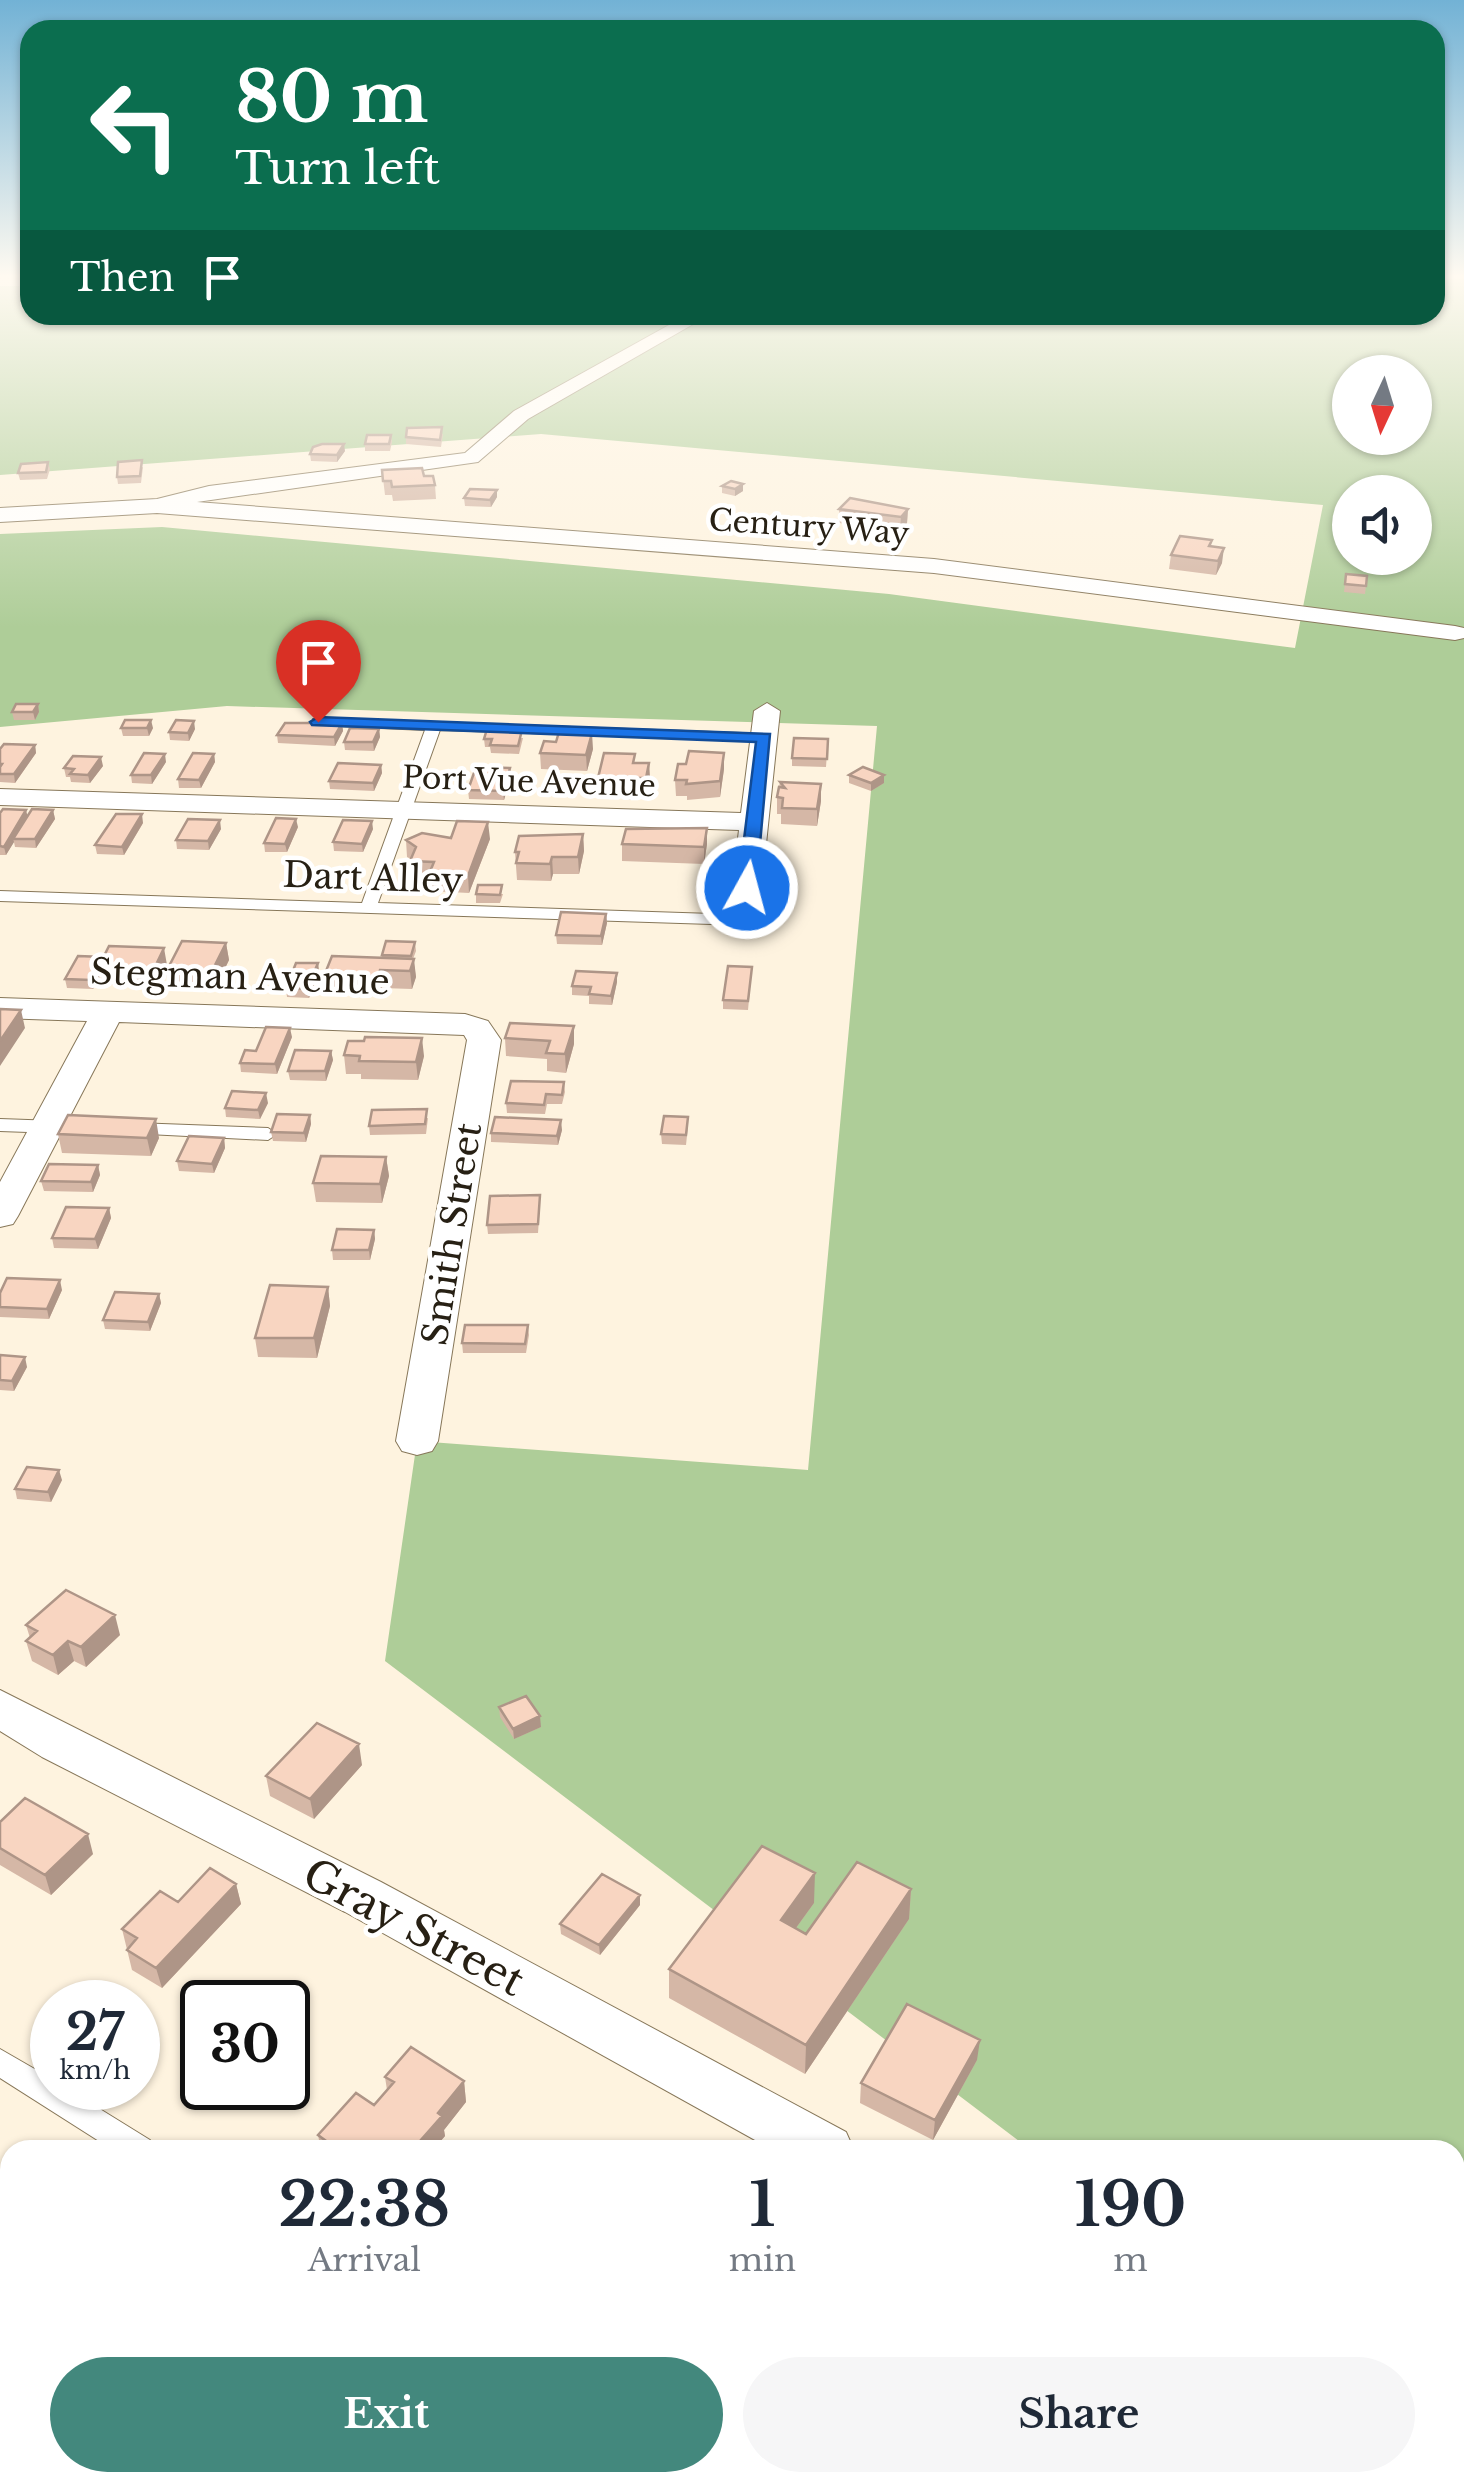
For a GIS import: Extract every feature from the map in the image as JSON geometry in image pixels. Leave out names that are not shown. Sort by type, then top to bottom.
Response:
[{"type":"street","points":[[0,515],[156,506],[210,494],[471,458],[534,407],[555,395]]},
{"type":"street","name":"Century Way","points":[[156,506],[934,566],[1455,633]]},
{"type":"street","points":[[743,920],[766,724]]},
{"type":"street","name":"Port Vue Avenue","points":[[0,797],[756,822]]},
{"type":"street","name":"Stegman Avenue","points":[[0,1008],[465,1024],[476,1028]]},
{"type":"street","points":[[0,1216],[107,1012]]},
{"type":"street","name":"Smith Street","points":[[417,1441],[484,1040],[476,1028]]},
{"type":"street","name":"Gray Street","points":[[0,1708],[59,1744],[363,1898],[808,2140]]},
{"type":"lane","points":[[318,722],[434,726],[766,724]]},
{"type":"lane","points":[[368,908],[434,726]]},
{"type":"lane","name":"Dart Alley","points":[[0,896],[743,920]]},
{"type":"lane","points":[[0,1126],[84,1128]]},
{"type":"lane","points":[[120,1129],[268,1134]]},
{"type":"lane","points":[[0,2062],[123,2140]]},
{"type":"green space","points":[[0,395],[1332,395],[1332,455],[1432,455],[1432,395],[1464,395],[1464,2140],[1018,2140],[385,1661],[417,1441],[808,1470],[877,726],[227,706],[0,727],[0,534],[162,527],[889,594],[1295,648],[1323,505],[541,434],[0,475]]},
{"type":"building","points":[[442,427],[440,440],[406,437],[407,428]]},
{"type":"building","points":[[367,435],[391,435],[389,444],[365,444]]},
{"type":"building","points":[[344,444],[337,455],[310,454],[313,447]]},
{"type":"building","points":[[142,460],[140,476],[117,477],[118,462]]},
{"type":"building","points":[[48,462],[46,472],[18,473],[21,464]]},
{"type":"building","points":[[422,468],[424,476],[433,476],[435,485],[392,487],[391,481],[383,481],[382,470]]},
{"type":"building","points":[[731,481],[743,484],[735,489],[722,486]]},
{"type":"building","points":[[470,489],[497,490],[490,500],[464,498]]},
{"type":"building","points":[[850,498],[908,509],[901,517],[839,509]]},
{"type":"building","points":[[1180,536],[1212,540],[1209,546],[1224,548],[1218,561],[1171,555]]},
{"type":"building","points":[[1346,575],[1367,576],[1366,586],[1345,584]]},
{"type":"building","points":[[16,704],[38,704],[33,712],[12,712]]},
{"type":"building","points":[[125,720],[151,720],[147,728],[121,728]]},
{"type":"building","points":[[176,720],[194,721],[188,733],[169,732]]},
{"type":"building","points":[[285,723],[342,723],[334,737],[277,735]]},
{"type":"building","points":[[350,728],[379,729],[373,742],[344,742]]},
{"type":"building","points":[[487,729],[522,730],[518,746],[490,745],[492,739],[484,739]]},
{"type":"building","points":[[559,732],[592,733],[586,755],[540,753],[544,741],[556,742]]},
{"type":"building","points":[[794,738],[828,739],[827,759],[792,758]]},
{"type":"building","points":[[4,744],[35,745],[14,774],[0,774],[0,749]]},
{"type":"building","points":[[689,751],[724,753],[720,781],[686,784],[687,780],[675,780],[678,764],[686,764]]},
{"type":"building","points":[[144,753],[165,754],[151,775],[131,775]]},
{"type":"building","points":[[193,753],[214,754],[199,780],[178,779]]},
{"type":"building","points":[[604,753],[635,754],[633,763],[649,763],[646,778],[631,778],[630,783],[598,778]]},
{"type":"building","points":[[73,756],[101,757],[88,775],[70,774],[74,769],[64,768]]},
{"type":"building","points":[[338,763],[381,765],[373,783],[329,781]]},
{"type":"building","points":[[476,767],[510,768],[503,791],[468,790]]},
{"type":"building","points":[[863,767],[884,775],[871,783],[849,775]]},
{"type":"building","points":[[780,782],[821,784],[817,809],[782,808],[783,798],[777,797],[779,787],[785,788]]},
{"type":"building","points":[[3,809],[26,810],[4,847],[0,846]]},
{"type":"building","points":[[32,809],[53,810],[35,839],[13,839]]},
{"type":"building","points":[[116,814],[142,814],[122,847],[95,845]]},
{"type":"building","points":[[276,818],[296,819],[285,844],[264,843]]},
{"type":"building","points":[[188,819],[220,820],[208,841],[176,840]]},
{"type":"building","points":[[343,820],[372,821],[362,844],[333,842]]},
{"type":"building","points":[[457,821],[488,822],[468,876],[429,874],[434,862],[410,861],[416,847],[406,840],[422,833],[451,838]]},
{"type":"building","points":[[707,828],[704,847],[622,844],[626,829]]},
{"type":"building","points":[[583,834],[578,857],[552,857],[550,864],[516,863],[519,836]]},
{"type":"building","points":[[478,885],[502,885],[500,895],[476,894]]},
{"type":"building","points":[[561,912],[606,914],[601,936],[556,935]]},
{"type":"building","points":[[182,941],[226,943],[211,973],[166,972]]},
{"type":"building","points":[[386,941],[415,942],[411,956],[382,955]]},
{"type":"building","points":[[109,946],[164,948],[153,971],[99,966]]},
{"type":"building","points":[[78,956],[103,957],[91,980],[65,979]]},
{"type":"building","points":[[332,956],[414,959],[410,971],[380,970],[378,978],[324,976]]},
{"type":"building","points":[[296,963],[318,963],[307,989],[286,988]]},
{"type":"building","points":[[728,966],[752,967],[748,1001],[723,1000]]},
{"type":"building","points":[[576,971],[617,973],[611,996],[589,994],[591,987],[572,986]]},
{"type":"building","points":[[0,1009],[21,1010],[0,1041]]},
{"type":"building","points":[[510,1023],[574,1026],[565,1054],[546,1053],[550,1041],[505,1038]]},
{"type":"building","points":[[266,1027],[290,1028],[275,1064],[240,1063],[245,1050],[256,1051]]},
{"type":"building","points":[[365,1037],[422,1038],[416,1062],[359,1061],[360,1056],[344,1055],[348,1041],[364,1041]]},
{"type":"building","points":[[295,1050],[331,1051],[325,1071],[288,1071]]},
{"type":"building","points":[[511,1081],[564,1082],[562,1095],[546,1094],[544,1105],[506,1103]]},
{"type":"building","points":[[232,1091],[266,1093],[258,1110],[225,1108]]},
{"type":"building","points":[[427,1109],[425,1124],[369,1126],[372,1110]]},
{"type":"building","points":[[277,1114],[310,1115],[304,1133],[271,1132]]},
{"type":"building","points":[[68,1115],[156,1119],[147,1138],[58,1134]]},
{"type":"building","points":[[664,1116],[688,1117],[686,1135],[661,1134]]},
{"type":"building","points":[[495,1117],[561,1120],[557,1136],[491,1133]]},
{"type":"building","points":[[189,1136],[224,1138],[212,1164],[177,1161]]},
{"type":"building","points":[[321,1156],[386,1157],[380,1184],[313,1183]]},
{"type":"building","points":[[49,1164],[98,1165],[91,1182],[41,1181]]},
{"type":"building","points":[[540,1195],[538,1224],[487,1225],[490,1196]]},
{"type":"building","points":[[66,1207],[109,1208],[95,1239],[52,1238]]},
{"type":"building","points":[[337,1229],[374,1230],[369,1250],[332,1250]]},
{"type":"building","points":[[7,1278],[60,1280],[47,1309],[0,1307],[0,1293]]},
{"type":"building","points":[[270,1285],[328,1287],[314,1338],[255,1338]]},
{"type":"building","points":[[115,1292],[159,1294],[148,1322],[103,1320]]},
{"type":"building","points":[[465,1325],[528,1325],[525,1344],[462,1343]]},
{"type":"building","points":[[0,1355],[25,1357],[12,1381],[0,1380]]},
{"type":"building","points":[[27,1467],[59,1470],[48,1492],[15,1489]]},
{"type":"building","points":[[66,1590],[115,1615],[81,1647],[68,1641],[53,1655],[26,1641],[37,1631],[26,1625]]},
{"type":"building","points":[[526,1696],[540,1716],[513,1729],[499,1707]]},
{"type":"building","points":[[317,1723],[359,1744],[310,1799],[266,1776]]},
{"type":"building","points":[[25,1798],[88,1834],[45,1875],[0,1848],[0,1822]]},
{"type":"building","points":[[762,1846],[815,1873],[781,1920],[806,1934],[857,1862],[911,1889],[806,2045],[669,1969]]},
{"type":"building","points":[[210,1868],[236,1884],[156,1968],[127,1950],[137,1938],[122,1929],[160,1891],[178,1902]]},
{"type":"building","points":[[602,1874],[640,1895],[599,1945],[560,1924]]},
{"type":"building","points":[[907,2004],[980,2040],[935,2120],[861,2083]]},
{"type":"building","points":[[411,2047],[464,2081],[421,2140],[325,2140],[318,2135],[356,2093],[374,2105],[394,2082],[385,2077]]},
{"type":"route","points":[[318,722],[764,737],[747,888]]}]
